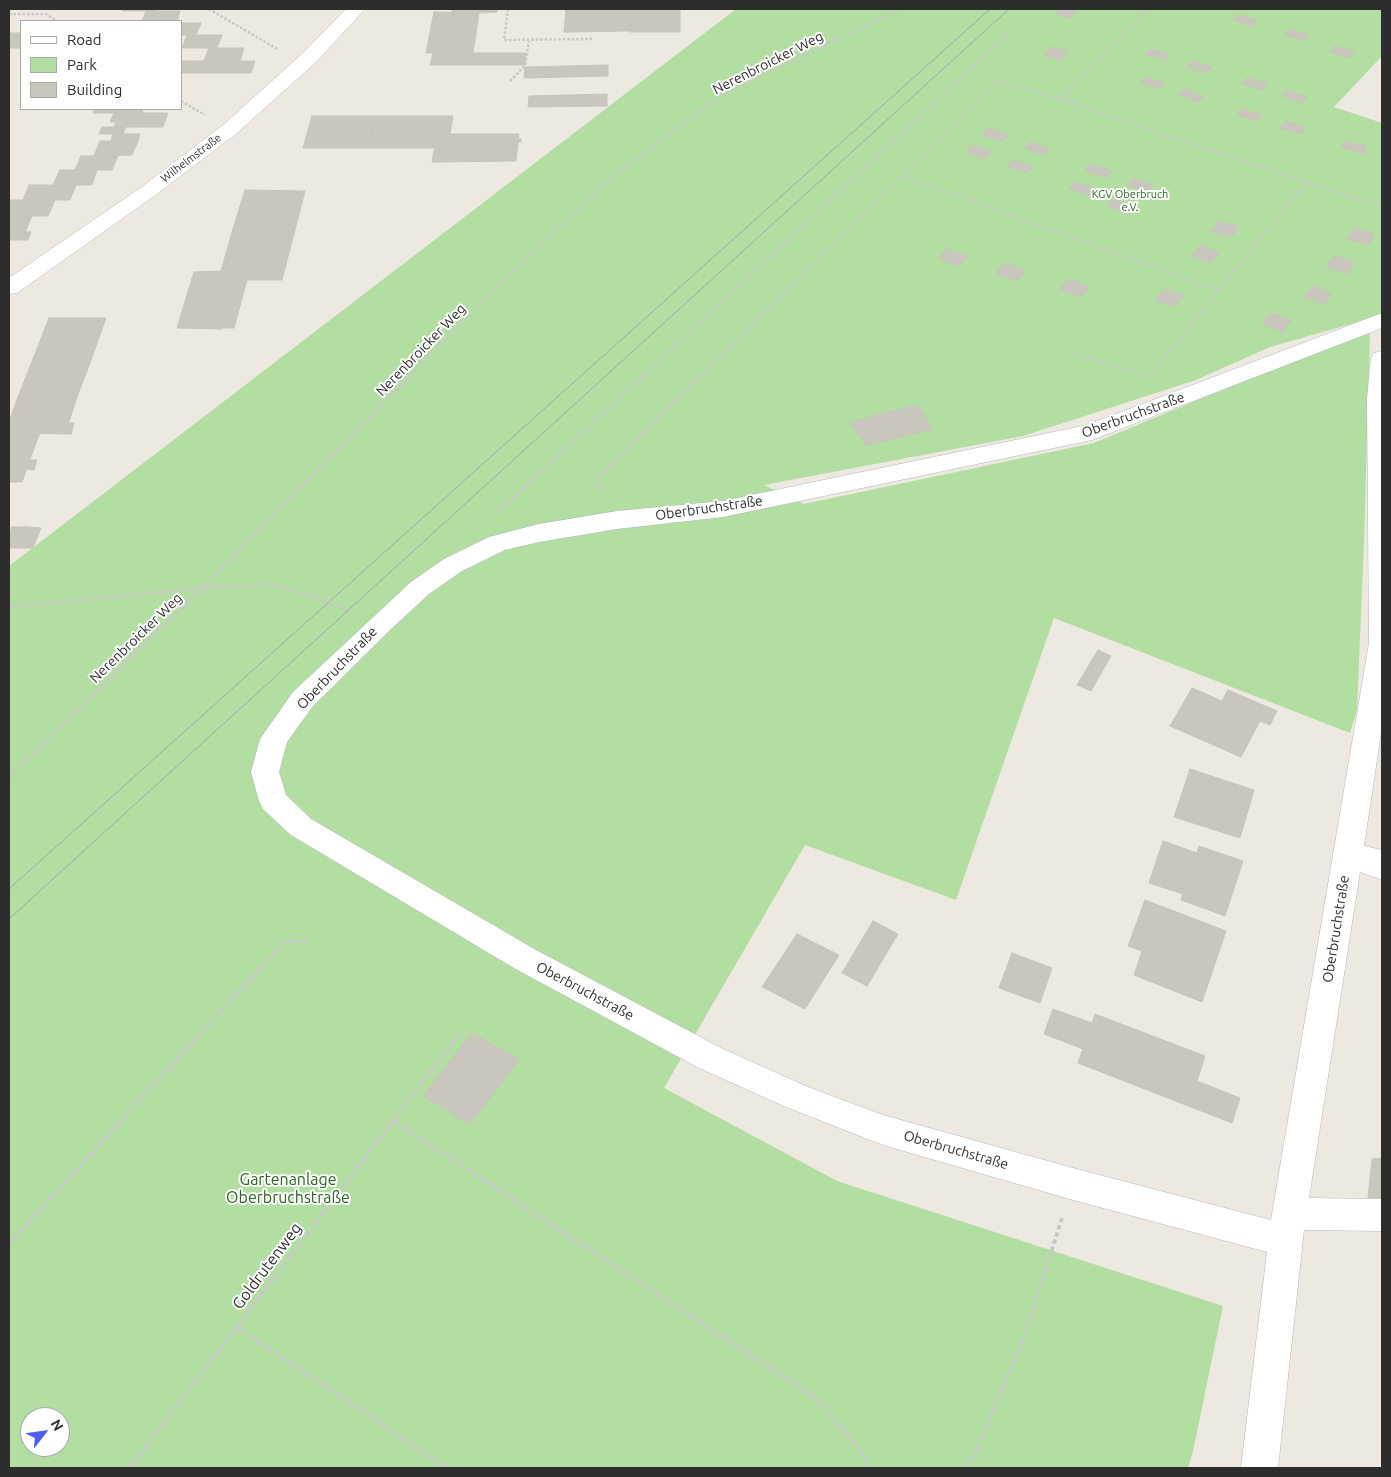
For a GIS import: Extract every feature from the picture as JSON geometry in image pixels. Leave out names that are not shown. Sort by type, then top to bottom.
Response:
[{"type":"street","name":"Wilhelmstraße","points":[[9,288],[150,190],[246,114],[309,58],[356,9]]},
{"type":"street","points":[[224,106],[246,114]]},
{"type":"street","name":"Oberbruchstraße","points":[[1382,320],[1092,432],[723,509],[617,520],[539,533],[498,543],[453,564],[420,588],[382,622],[303,700],[274,739],[265,772],[273,801],[301,827],[525,958],[710,1058],[797,1097],[883,1130],[1073,1184],[1288,1227],[1382,1215]]},
{"type":"street","name":"Oberbruchstraße","points":[[1260,1468],[1288,1227],[1382,643],[1379,400],[1382,358]]},
{"type":"street","points":[[1348,855],[1382,862]]},
{"type":"street","points":[[1348,855],[1382,868]]},
{"type":"path","points":[[209,9],[281,51],[309,58]]},
{"type":"path","points":[[508,9],[504,40],[592,40]]},
{"type":"path","name":"Nerenbroicker Weg","points":[[9,777],[202,588],[495,289],[609,180],[720,96],[900,9]]},
{"type":"path","points":[[1060,99],[1149,9]]},
{"type":"path","points":[[9,14],[46,14],[56,20]]},
{"type":"path","points":[[495,514],[1010,32]]},
{"type":"path","points":[[510,81],[525,66],[529,41]]},
{"type":"path","points":[[617,520],[596,480],[998,81],[1060,99],[1382,206]]},
{"type":"path","points":[[902,176],[1219,290]]},
{"type":"path","points":[[1071,353],[1150,376],[1306,182]]},
{"type":"path","points":[[9,608],[202,588],[272,584],[382,622]]},
{"type":"path","points":[[9,1244],[285,940],[308,941]]},
{"type":"path","name":"Goldrutenweg","points":[[130,1468],[461,1031]]},
{"type":"path","points":[[392,1120],[816,1398],[863,1454],[870,1468]]},
{"type":"path","points":[[969,1468],[1025,1335],[1073,1184]]},
{"type":"path","points":[[237,1327],[446,1468]]},
{"type":"green space","points":[[736,9],[1382,9],[1382,56],[1334,107],[1382,123],[1382,315],[1270,347],[1196,380],[1023,436],[764,485],[804,504],[1094,443],[1352,336],[1370,334],[1357,710],[1350,733],[1054,618],[956,900],[805,845],[664,1088],[837,1181],[1223,1306],[1188,1468],[9,1468],[9,566]]},
{"type":"building","points":[[123,9],[157,9],[156,11],[122,11]]},
{"type":"building","points":[[452,9],[497,9],[497,12],[452,12]]},
{"type":"building","points":[[566,9],[631,9],[630,31],[564,32]]},
{"type":"building","points":[[631,9],[680,9],[680,32],[630,32]]},
{"type":"building","points":[[1062,9],[1077,11],[1069,18],[1056,14]]},
{"type":"building","points":[[146,11],[180,11],[177,20],[142,20]]},
{"type":"building","points":[[434,12],[479,13],[473,53],[426,53]]},
{"type":"building","points":[[1238,15],[1257,20],[1252,26],[1233,20]]},
{"type":"building","points":[[182,23],[201,23],[196,35],[182,35]]},
{"type":"building","points":[[1289,29],[1308,35],[1304,41],[1284,35]]},
{"type":"building","points":[[9,33],[20,33],[20,48],[9,48]]},
{"type":"building","points":[[187,35],[222,35],[217,48],[182,48]]},
{"type":"building","points":[[1335,46],[1355,52],[1350,58],[1330,52]]},
{"type":"building","points":[[1052,47],[1068,52],[1060,60],[1043,55]]},
{"type":"building","points":[[209,48],[244,48],[240,61],[204,61]]},
{"type":"building","points":[[1150,49],[1169,55],[1164,60],[1145,54]]},
{"type":"building","points":[[433,53],[526,53],[525,65],[430,65]]},
{"type":"building","points":[[182,61],[193,61],[189,73],[182,73]]},
{"type":"building","points":[[193,61],[204,61],[200,73],[189,73]]},
{"type":"building","points":[[204,61],[216,61],[212,73],[200,73]]},
{"type":"building","points":[[216,61],[228,61],[224,73],[212,73]]},
{"type":"building","points":[[228,61],[240,61],[236,73],[224,73]]},
{"type":"building","points":[[240,61],[255,61],[251,73],[236,73]]},
{"type":"building","points":[[1192,61],[1212,67],[1206,73],[1187,67]]},
{"type":"building","points":[[608,65],[608,76],[524,78],[525,67]]},
{"type":"building","points":[[1145,77],[1164,83],[1159,89],[1140,83]]},
{"type":"building","points":[[1247,78],[1267,84],[1262,90],[1242,84]]},
{"type":"building","points":[[1184,89],[1204,96],[1198,102],[1179,95]]},
{"type":"building","points":[[1287,91],[1307,97],[1302,103],[1282,96]]},
{"type":"building","points":[[607,94],[607,106],[528,107],[529,96]]},
{"type":"building","points":[[1242,109],[1262,115],[1257,121],[1237,115]]},
{"type":"building","points":[[94,110],[143,110],[142,113],[93,113]]},
{"type":"building","points":[[114,113],[168,113],[163,127],[114,127],[116,122],[110,122]]},
{"type":"building","points":[[312,116],[376,116],[369,148],[303,148]]},
{"type":"building","points":[[376,116],[453,116],[450,134],[437,134],[435,148],[369,148]]},
{"type":"building","points":[[1286,121],[1306,128],[1301,134],[1280,128]]},
{"type":"building","points":[[102,127],[126,127],[123,134],[99,134]]},
{"type":"building","points":[[989,128],[1009,135],[1003,141],[983,135]]},
{"type":"building","points":[[113,134],[140,134],[138,141],[111,141]]},
{"type":"building","points":[[437,134],[519,134],[518,139],[521,139],[521,142],[518,142],[516,161],[432,162]]},
{"type":"building","points":[[100,141],[138,141],[132,155],[94,156]]},
{"type":"building","points":[[1346,141],[1367,147],[1363,154],[1341,147]]},
{"type":"building","points":[[1031,142],[1050,149],[1044,155],[1024,148]]},
{"type":"building","points":[[973,145],[992,152],[985,159],[966,152]]},
{"type":"building","points":[[81,156],[118,156],[112,170],[75,170]]},
{"type":"building","points":[[1014,160],[1034,167],[1027,173],[1007,166]]},
{"type":"building","points":[[1091,164],[1112,171],[1106,178],[1085,171]]},
{"type":"building","points":[[60,170],[97,170],[92,185],[53,185]]},
{"type":"building","points":[[1133,178],[1154,185],[1148,192],[1127,185]]},
{"type":"building","points":[[1076,182],[1096,189],[1090,196],[1069,188]]},
{"type":"building","points":[[29,185],[76,185],[70,200],[23,200]]},
{"type":"building","points":[[245,190],[305,191],[295,230],[233,229]]},
{"type":"building","points":[[1113,199],[1134,207],[1129,214],[1108,206]]},
{"type":"building","points":[[9,200],[55,200],[48,216],[9,216]]},
{"type":"building","points":[[9,216],[32,216],[25,232],[9,232]]},
{"type":"building","points":[[1219,221],[1239,227],[1231,237],[1211,231]]},
{"type":"building","points":[[1355,228],[1375,235],[1368,245],[1348,239]]},
{"type":"building","points":[[233,229],[295,230],[284,272],[221,271]]},
{"type":"building","points":[[9,232],[31,232],[28,240],[9,240]]},
{"type":"building","points":[[1200,245],[1219,253],[1211,263],[1191,256]]},
{"type":"building","points":[[947,249],[968,257],[959,266],[938,258]]},
{"type":"building","points":[[1334,256],[1355,263],[1347,274],[1326,267]]},
{"type":"building","points":[[1005,263],[1026,271],[1017,281],[995,273]]},
{"type":"building","points":[[194,272],[284,272],[282,280],[247,280],[234,328],[177,328]]},
{"type":"building","points":[[1068,279],[1090,287],[1081,297],[1059,289]]},
{"type":"building","points":[[1312,286],[1332,293],[1324,304],[1304,297]]},
{"type":"building","points":[[1164,289],[1184,296],[1175,307],[1155,300]]},
{"type":"building","points":[[1271,313],[1291,320],[1283,332],[1262,324]]},
{"type":"building","points":[[49,318],[106,318],[90,363],[31,364]]},
{"type":"building","points":[[90,363],[77,397],[18,397],[31,364]]},
{"type":"building","points":[[18,397],[77,397],[65,434],[9,432],[9,422]]},
{"type":"building","points":[[917,405],[933,429],[866,446],[850,422]]},
{"type":"building","points":[[68,423],[74,423],[71,434],[65,434]]},
{"type":"building","points":[[9,432],[40,432],[22,482],[9,482]]},
{"type":"building","points":[[30,460],[37,460],[34,470],[27,469]]},
{"type":"building","points":[[12,527],[26,527],[19,548],[9,548],[9,536]]},
{"type":"building","points":[[26,527],[41,528],[33,548],[19,548]]},
{"type":"building","points":[[1098,650],[1111,656],[1091,691],[1077,685]]},
{"type":"building","points":[[1192,688],[1222,701],[1228,690],[1277,711],[1270,725],[1260,721],[1241,757],[1170,726]]},
{"type":"building","points":[[1190,769],[1254,790],[1240,838],[1174,817]]},
{"type":"building","points":[[1163,841],[1197,853],[1199,846],[1243,861],[1225,916],[1181,900],[1183,894],[1149,883]]},
{"type":"building","points":[[1145,900],[1226,931],[1202,1002],[1134,975],[1142,951],[1128,946]]},
{"type":"building","points":[[873,921],[898,934],[867,986],[842,973]]},
{"type":"building","points":[[797,934],[839,955],[805,1009],[762,987]]},
{"type":"building","points":[[1012,953],[1052,968],[1040,1003],[999,988]]},
{"type":"building","points":[[1053,1009],[1092,1023],[1095,1014],[1205,1056],[1197,1081],[1240,1098],[1232,1123],[1078,1063],[1083,1049],[1044,1034]]},
{"type":"building","points":[[472,1033],[519,1060],[470,1124],[423,1096]]},
{"type":"building","points":[[1382,1158],[1382,1198],[1368,1198],[1372,1159]]},
{"type":"tram line","points":[[9,889],[990,9]]},
{"type":"tram line","points":[[9,919],[1009,9]]},
{"type":"park label","name":"KGV Oberbruch e.V.","points":[[1130,200]]},
{"type":"park label","name":"Gartenanlage Oberbruchstraße","points":[[288,1189]]}]
